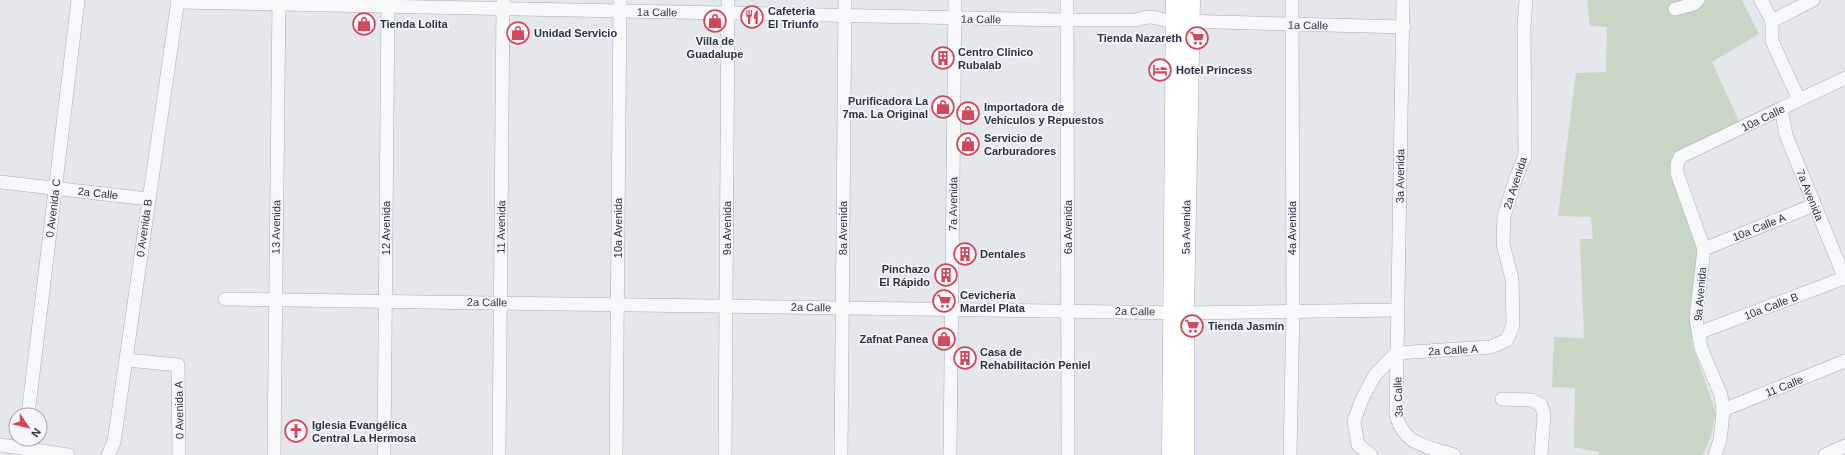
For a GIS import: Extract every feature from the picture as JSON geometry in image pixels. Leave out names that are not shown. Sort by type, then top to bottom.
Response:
[{"type":"main road","name":"5a Avenida","points":[[1175,0],[1178,312],[1185,455]]},
{"type":"main road","name":"5a Avenida","points":[[1176,21],[1190,0]]},
{"type":"main road","name":"5a Avenida","points":[[1171,455],[1178,312]]},
{"type":"street","name":"0 Avenida C","points":[[29,407],[78,0]]},
{"type":"street","name":"9a Avenida","points":[[725,455],[728,0]]},
{"type":"street","name":"8a Avenida","points":[[841,455],[845,0]]},
{"type":"street","name":"7a Avenida","points":[[950,455],[955,0]]},
{"type":"street","name":"6a Avenida","points":[[1067,0],[1069,310],[1068,455]]},
{"type":"street","name":"4a Avenida","points":[[1290,455],[1292,310],[1292,0]]},
{"type":"street","name":"3a Avenida","points":[[1396,353],[1404,27],[1403,0]]},
{"type":"street","name":"2a Avenida","points":[[1507,340],[1513,324],[1512,279],[1503,244],[1504,216],[1517,175],[1525,156],[1526,122],[1523,81],[1526,0]]},
{"type":"street","points":[[1675,9],[1694,4],[1698,0]]},
{"type":"street","points":[[1761,0],[1772,21],[1772,41],[1799,100]]},
{"type":"street","points":[[1772,21],[1814,0]]},
{"type":"street","name":"1a Calle","points":[[178,1],[620,6],[728,14],[1067,20],[1136,20],[1145,17],[1154,17],[1176,21],[1404,27]]},
{"type":"street","name":"0 Avenida B","points":[[108,455],[114,442],[127,360],[148,199],[178,1]]},
{"type":"street","name":"13 Avenida","points":[[274,455],[279,2]]},
{"type":"street","name":"12 Avenida","points":[[384,455],[388,4]]},
{"type":"street","name":"11 Avenida","points":[[499,455],[503,4]]},
{"type":"street","name":"10a Avenida","points":[[616,455],[620,6]]},
{"type":"street","name":"10a Calle","points":[[1680,157],[1845,78]]},
{"type":"street","name":"7a Avenida","points":[[1781,109],[1786,135],[1845,278]]},
{"type":"street","name":"9a Avenida","points":[[1680,157],[1677,164],[1677,173],[1704,249],[1696,318],[1698,333],[1701,348],[1721,395],[1723,410],[1720,440],[1715,455]]},
{"type":"street","name":"2a Calle","points":[[0,182],[148,199]]},
{"type":"street","name":"10a Calle A","points":[[1704,249],[1814,205]]},
{"type":"street","name":"10a Calle B","points":[[1698,333],[1845,278]]},
{"type":"street","name":"2a Calle","points":[[225,299],[1178,312],[1398,310]]},
{"type":"street","name":"2a Calle A","points":[[1396,353],[1491,347],[1507,340]]},
{"type":"street","points":[[1371,455],[1358,445],[1354,421],[1362,399],[1375,375],[1396,353]]},
{"type":"street","name":"3a Calle","points":[[1396,353],[1396,415],[1400,429],[1414,443],[1454,455]]},
{"type":"street","name":"0 Avenida A","points":[[127,360],[178,365],[179,455]]},
{"type":"street","name":"11 Calle","points":[[1723,410],[1845,362]]},
{"type":"street","points":[[1502,399],[1532,400],[1541,405],[1544,414],[1541,455]]},
{"type":"street","points":[[1825,455],[1845,446]]},
{"type":"street","points":[[36,447],[68,455]]},
{"type":"green space","points":[[1587,0],[1742,0],[1759,34],[1712,62],[1742,128],[1673,163],[1697,249],[1692,344],[1716,413],[1711,436],[1703,455],[1599,455],[1599,452],[1574,447],[1575,388],[1552,387],[1554,337],[1584,338],[1580,239],[1593,239],[1591,217],[1558,216],[1576,73],[1606,72],[1607,27],[1590,26]]},
{"type":"place","name":"Cafeteria El Triunfo","points":[[752,17]]},
{"type":"place","name":"Villa de Guadalupe","points":[[715,21]]},
{"type":"place","name":"Tienda Lolita","points":[[364,24]]},
{"type":"place","name":"Unidad Servicio","points":[[518,33]]},
{"type":"place","name":"Tienda Nazareth","points":[[1197,38]]},
{"type":"place","name":"Centro Clinico Rubalab","points":[[943,58]]},
{"type":"place","name":"Hotel Princess","points":[[1160,70]]},
{"type":"place","name":"Purificadora La 7ma. La Original","points":[[943,107]]},
{"type":"place","name":"Importadora de Vehículos y Repuestos","points":[[968,113]]},
{"type":"place","name":"Servicio de Carburadores","points":[[968,144]]},
{"type":"place","name":"Dentales","points":[[965,254]]},
{"type":"place","name":"Pinchazo El Rápido","points":[[946,275]]},
{"type":"place","name":"Cevicheria Mardel Plata","points":[[944,301]]},
{"type":"place","name":"Tienda Jasmín","points":[[1192,326]]},
{"type":"place","name":"Zafnat Panea","points":[[944,339]]},
{"type":"place","name":"Casa de Rehabilitación Peniel","points":[[965,358]]},
{"type":"place","name":"Iglesia Evangélica Central La Hermosa","points":[[296,431]]}]
